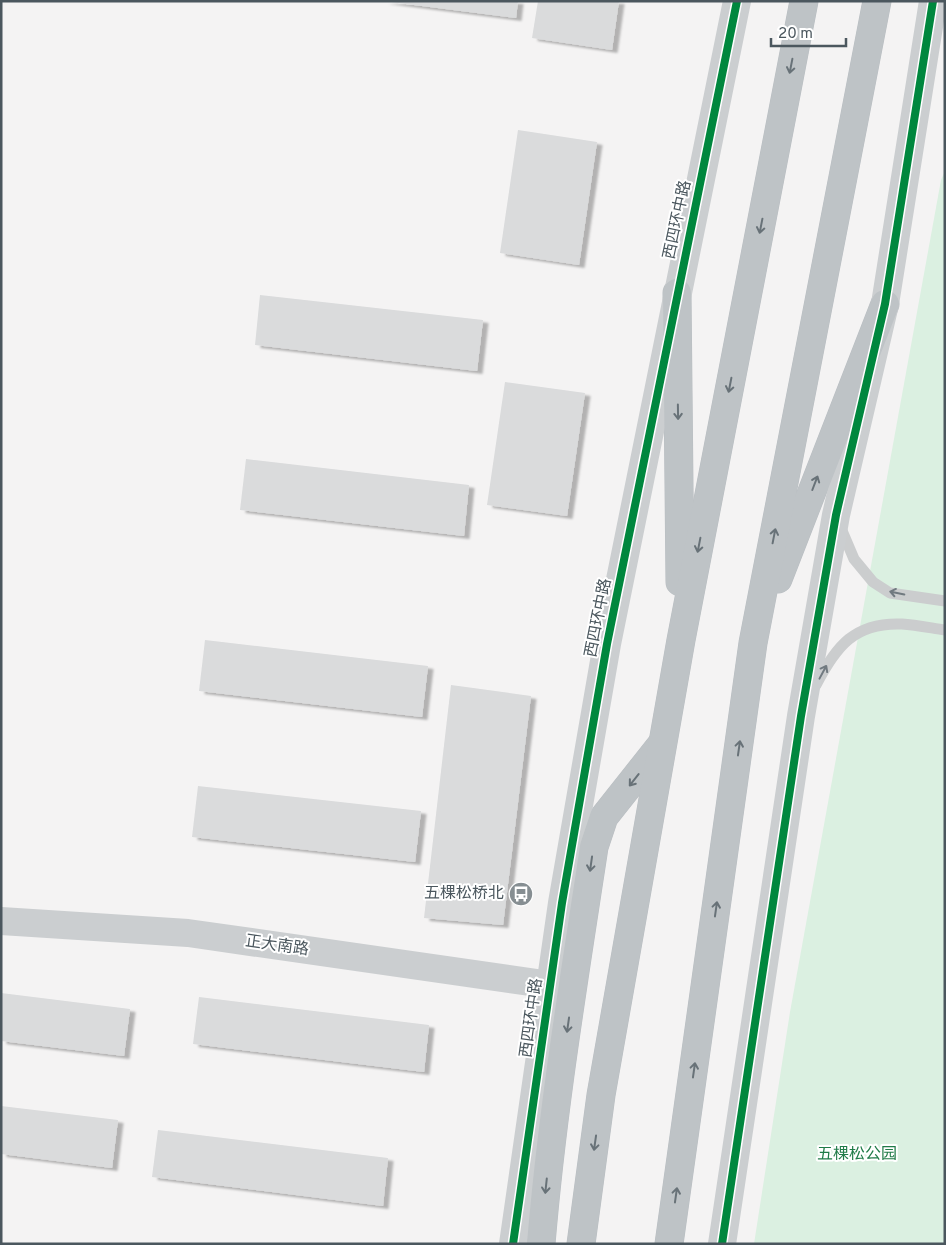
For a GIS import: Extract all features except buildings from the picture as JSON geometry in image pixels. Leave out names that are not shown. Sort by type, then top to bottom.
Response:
[{"type":"highway","points":[[581,1244],[601,1095],[681,640],[804,1]]},
{"type":"highway","points":[[669,1244],[753,643],[877,1]]},
{"type":"highway","points":[[677,293],[681,640]]},
{"type":"highway","points":[[753,643],[885,304]]},
{"type":"highway","points":[[541,1244],[558,1088],[594,847],[604,817],[663,742]]},
{"type":"street","name":"西四环中路","points":[[513,1244],[562,904],[607,644],[737,1]]},
{"type":"street","points":[[722,1244],[754,1018],[801,716],[836,515],[885,304],[933,1]]},
{"type":"street","name":"正大南路","points":[[1,921],[188,933],[551,985]]},
{"type":"lane","points":[[836,515],[854,559],[873,582],[890,593],[945,601]]},
{"type":"lane","points":[[801,716],[826,667],[844,642],[868,627],[902,624],[945,630]]},
{"type":"green space","name":"五棵松公园","points":[[945,171],[945,1244],[754,1244],[790,1012],[941,180]]},
{"type":"cycle path","points":[[513,1244],[562,903],[607,644],[737,1]]},
{"type":"cycle path","points":[[722,1244],[801,716],[836,515],[885,304],[933,1]]},
{"type":"place","name":"五棵松桥北","points":[[521,894]]}]
